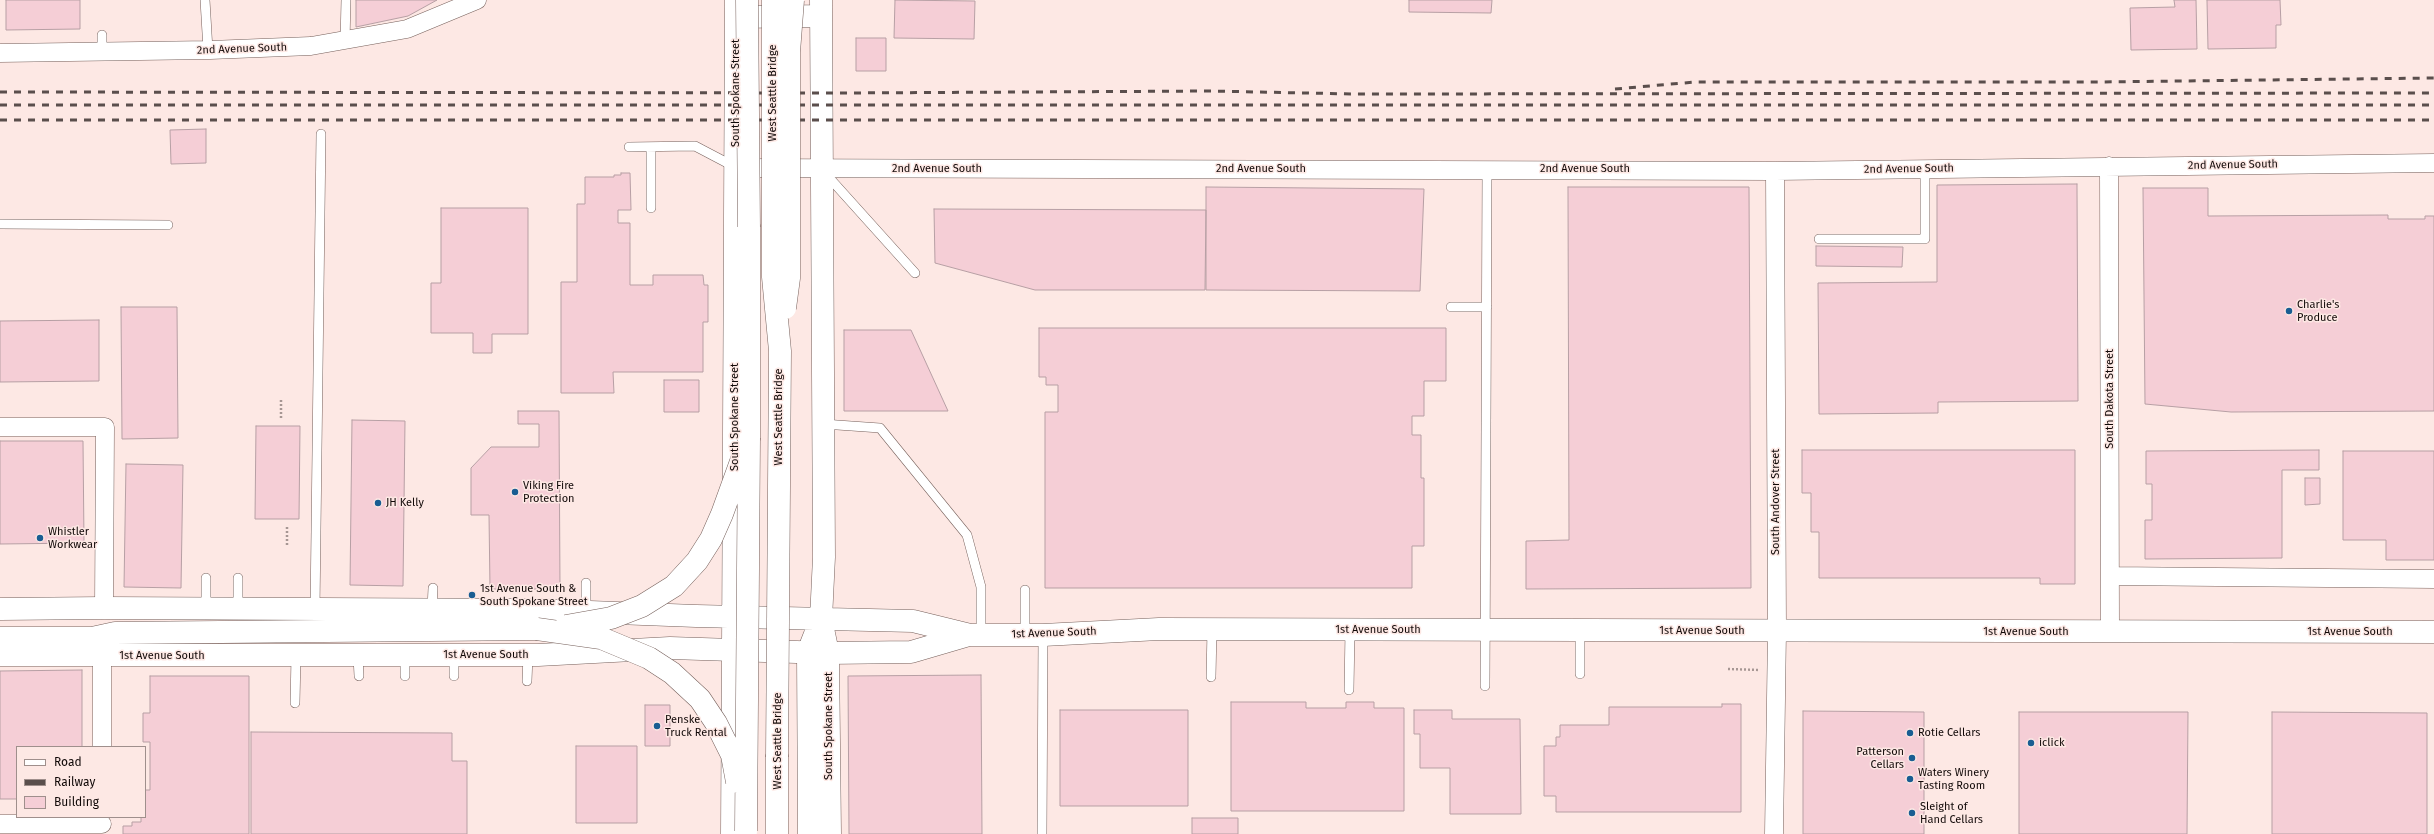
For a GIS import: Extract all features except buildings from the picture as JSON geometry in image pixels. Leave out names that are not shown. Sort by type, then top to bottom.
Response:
[{"type":"main road","name":"West Seattle Bridge","points":[[773,0],[773,277],[780,351],[777,834]]},
{"type":"main road","points":[[780,351],[789,278],[789,52],[793,0]]},
{"type":"main road","points":[[741,833],[749,438],[740,6],[821,8]]},
{"type":"main road","name":"South Spokane Street","points":[[740,6],[736,168],[734,650],[741,833]]},
{"type":"main road","name":"South Spokane Street","points":[[821,8],[824,557],[822,619],[818,653],[830,834]]},
{"type":"main road","points":[[0,638],[92,638],[114,633],[537,629],[583,625],[611,618],[642,606],[674,586],[697,561],[711,539],[725,507],[749,438]]},
{"type":"main road","name":"1st Avenue South","points":[[0,609],[238,608],[432,609],[586,612],[913,621],[975,635],[1159,629],[2434,632]]},
{"type":"main road","points":[[0,626],[92,626],[114,633]]},
{"type":"main road","points":[[537,629],[601,638],[622,645],[649,658],[672,673],[700,699],[732,754],[741,833]]},
{"type":"main road","name":"1st Avenue South","points":[[0,655],[296,656],[358,666],[406,666],[454,655],[528,655],[670,648],[818,653],[911,652],[975,635]]},
{"type":"main road","points":[[809,834],[818,653]]},
{"type":"street","name":"2nd Avenue South","points":[[0,53],[102,43],[208,50],[311,46],[344,42],[407,29],[477,0]]},
{"type":"street","name":"2nd Avenue South","points":[[736,168],[1775,171],[2434,163]]},
{"type":"street","name":"South Dakota Street","points":[[2109,166],[2110,632]]},
{"type":"street","name":"South Andover Street","points":[[1774,834],[1777,631],[1775,171]]},
{"type":"street","points":[[0,427],[105,427],[104,608]]},
{"type":"street","points":[[2110,576],[2434,578]]},
{"type":"street","points":[[102,656],[102,746]]},
{"type":"street","points":[[0,824],[102,825]]},
{"type":"lane","points":[[205,0],[208,50]]},
{"type":"lane","points":[[344,42],[346,0]]},
{"type":"lane","points":[[315,609],[321,134]]},
{"type":"lane","points":[[628,147],[696,146],[736,168]]},
{"type":"lane","points":[[652,147],[652,208]]},
{"type":"lane","points":[[822,169],[915,273]]},
{"type":"lane","points":[[1485,686],[1487,169]]},
{"type":"lane","points":[[1819,239],[1925,239],[1925,169]]},
{"type":"lane","points":[[0,224],[168,225]]},
{"type":"lane","points":[[1450,307],[1487,307]]},
{"type":"lane","points":[[823,424],[880,428],[967,535],[981,587],[975,635]]},
{"type":"lane","points":[[206,578],[206,608]]},
{"type":"lane","points":[[238,578],[238,608]]},
{"type":"lane","points":[[586,583],[586,612]]},
{"type":"lane","points":[[432,609],[433,588]]},
{"type":"lane","points":[[1025,590],[1034,634],[1042,834]]},
{"type":"lane","points":[[1211,677],[1212,629]]},
{"type":"lane","points":[[1349,690],[1350,630]]},
{"type":"lane","points":[[1580,630],[1580,674]]},
{"type":"lane","points":[[454,655],[454,676]]},
{"type":"lane","points":[[527,681],[528,655]]},
{"type":"lane","points":[[295,703],[296,656]]},
{"type":"path","points":[[281,400],[281,419]]},
{"type":"path","points":[[287,527],[287,547]]},
{"type":"path","points":[[1728,670],[1764,670]]},
{"type":"railway","points":[[1615,89],[1695,82],[2101,82],[2434,78]]},
{"type":"railway","points":[[0,92],[841,93],[1211,91],[1353,94],[2434,93]]},
{"type":"railway","points":[[0,105],[2434,105]]},
{"type":"railway","points":[[0,120],[2434,120]]},
{"type":"place","name":"Charlie's Produce","points":[[2289,311]]},
{"type":"place","name":"Viking Fire Protection","points":[[515,492]]},
{"type":"place","name":"JH Kelly","points":[[378,503]]},
{"type":"place","name":"Whistler Workwear","points":[[40,538]]},
{"type":"place","name":"1st Avenue South & South Spokane Street","points":[[472,595]]},
{"type":"place","name":"Penske Truck Rental","points":[[657,726]]},
{"type":"place","name":"Rotie Cellars","points":[[1910,733]]},
{"type":"place","name":"iclick","points":[[2031,743]]},
{"type":"place","name":"Patterson Cellars","points":[[1912,758]]},
{"type":"place","name":"Waters Winery Tasting Room","points":[[1910,779]]},
{"type":"place","name":"Sleight of Hand Cellars","points":[[1912,813]]}]
